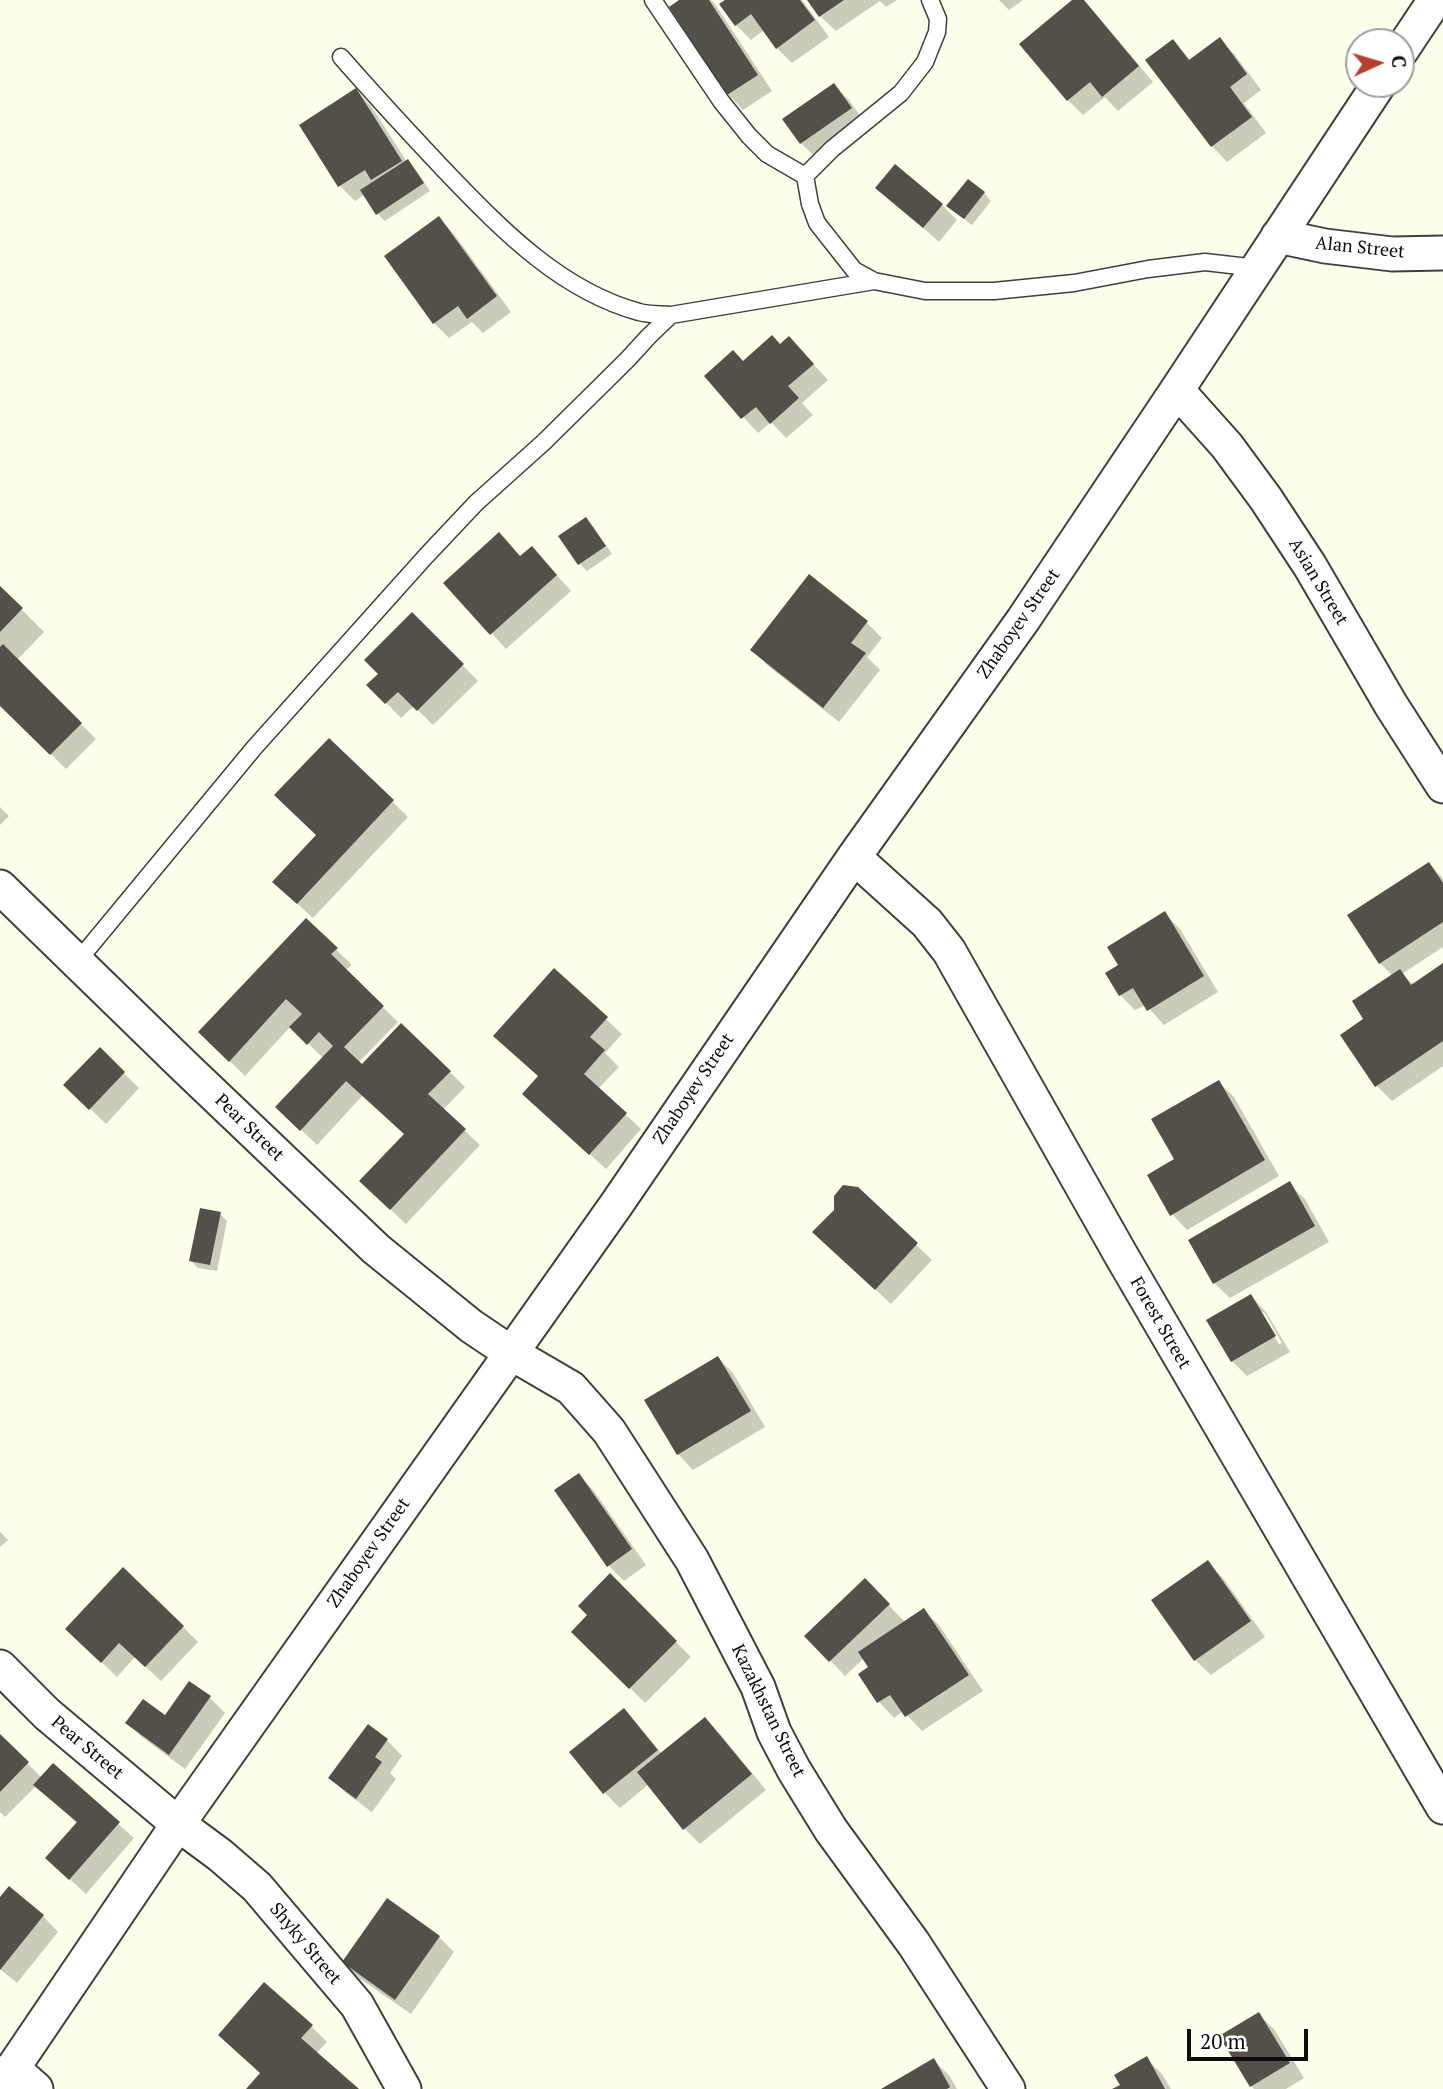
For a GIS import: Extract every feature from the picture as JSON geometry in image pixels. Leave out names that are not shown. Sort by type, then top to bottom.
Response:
[{"type":"street","points":[[1415,30],[1435,0]]},
{"type":"street","name":"Zhaboyev Street","points":[[16,2081],[178,1824],[615,1205],[854,857],[1023,620],[1370,98]]},
{"type":"street","name":"Alan Street","points":[[1278,236],[1325,246],[1391,254],[1443,253]]},
{"type":"street","name":"Asian Street","points":[[1177,390],[1227,446],[1281,521],[1391,705],[1443,786]]},
{"type":"street","name":"Forest Street","points":[[854,857],[927,923],[949,951],[1114,1243],[1443,1807]]},
{"type":"street","name":"Pear Street","points":[[0,887],[376,1249],[471,1326],[511,1353]]},
{"type":"street","name":"Kazakhstan Street","points":[[511,1353],[571,1388],[609,1432],[692,1560],[758,1687],[774,1732],[794,1770],[831,1830],[922,1955],[1008,2089]]},
{"type":"street","name":"Pear Street","points":[[0,1667],[47,1714],[178,1824]]},
{"type":"street","name":"Shyky Street","points":[[178,1824],[257,1887],[357,2005],[404,2089]]},
{"type":"lane","points":[[653,0],[720,101],[749,136],[767,154],[805,176],[817,223],[854,270],[874,281],[925,291],[994,291],[1074,283],[1205,262],[1257,268]]},
{"type":"lane","points":[[805,176],[832,149],[901,93],[925,62],[937,32],[939,19],[930,0]]},
{"type":"lane","points":[[341,58],[414,139],[527,251],[584,289],[614,303],[642,313],[671,315],[874,281]]},
{"type":"lane","points":[[77,962],[254,748],[426,556],[476,503],[544,442],[671,315]]},
{"type":"building","points":[[679,0],[709,0],[758,75],[727,95],[669,7]]},
{"type":"building","points":[[725,0],[800,0],[815,20],[776,49],[751,14],[735,26],[719,4]]},
{"type":"building","points":[[807,0],[844,0],[819,17]]},
{"type":"building","points":[[1072,0],[1084,0],[1139,66],[1102,97],[1090,82],[1067,101],[1019,44]]},
{"type":"building","points":[[1220,37],[1247,74],[1230,87],[1252,117],[1211,147],[1145,60],[1173,39],[1189,60]]},
{"type":"building","points":[[834,83],[852,108],[800,144],[782,119]]},
{"type":"building","points":[[356,88],[402,161],[371,180],[365,170],[338,187],[299,125]]},
{"type":"building","points":[[408,159],[424,183],[376,215],[360,190]]},
{"type":"building","points":[[895,164],[943,204],[923,228],[875,188]]},
{"type":"building","points":[[968,179],[985,192],[964,219],[946,206]]},
{"type":"building","points":[[439,216],[497,296],[467,319],[458,306],[433,324],[384,256]]},
{"type":"building","points":[[772,335],[780,344],[789,336],[814,364],[788,386],[799,398],[770,424],[756,407],[741,419],[704,376],[733,350],[743,361]]},
{"type":"building","points":[[586,517],[606,546],[578,565],[558,536]]},
{"type":"building","points":[[499,532],[520,556],[532,546],[557,575],[490,635],[443,583]]},
{"type":"building","points":[[809,574],[868,621],[851,643],[866,653],[823,708],[750,650]]},
{"type":"building","points":[[0,586],[23,608],[0,632]]},
{"type":"building","points":[[412,612],[464,664],[417,711],[398,692],[385,704],[366,685],[378,674],[364,660]]},
{"type":"building","points":[[3,644],[82,723],[50,755],[0,706],[0,647]]},
{"type":"building","points":[[329,738],[394,800],[297,904],[272,882],[316,835],[274,795]]},
{"type":"building","points":[[1429,862],[1443,883],[1443,922],[1379,964],[1347,915]]},
{"type":"building","points":[[1165,911],[1204,976],[1147,1011],[1133,988],[1119,996],[1105,973],[1118,965],[1107,947]]},
{"type":"building","points":[[306,918],[338,948],[331,954],[384,1006],[344,1047],[362,1064],[401,1023],[451,1071],[428,1094],[466,1129],[390,1210],[359,1181],[404,1134],[346,1081],[300,1131],[275,1107],[333,1046],[319,1032],[307,1045],[289,1027],[302,1014],[286,999],[229,1062],[198,1032]]},
{"type":"building","points":[[1443,963],[1443,1041],[1375,1087],[1340,1035],[1363,1019],[1352,1001],[1400,969],[1411,985]]},
{"type":"building","points":[[554,968],[608,1017],[590,1037],[605,1050],[584,1074],[627,1113],[589,1155],[522,1094],[538,1076],[493,1036]]},
{"type":"building","points":[[100,1047],[125,1072],[89,1110],[63,1085]]},
{"type":"building","points":[[1219,1080],[1265,1160],[1170,1216],[1147,1175],[1174,1159],[1151,1119]]},
{"type":"building","points":[[1290,1181],[1315,1226],[1213,1284],[1188,1240]]},
{"type":"building","points":[[843,1185],[858,1187],[918,1243],[875,1290],[812,1232],[834,1210],[834,1196]]},
{"type":"building","points":[[200,1208],[221,1212],[210,1265],[189,1261]]},
{"type":"building","points":[[1251,1294],[1276,1336],[1231,1362],[1206,1320]]},
{"type":"building","points":[[718,1356],[751,1411],[677,1455],[644,1400]]},
{"type":"building","points":[[579,1473],[632,1549],[607,1567],[554,1490]]},
{"type":"building","points":[[1208,1560],[1251,1621],[1194,1661],[1151,1600]]},
{"type":"building","points":[[123,1567],[184,1626],[145,1667],[119,1643],[101,1663],[65,1629]]},
{"type":"building","points":[[610,1573],[677,1641],[629,1689],[571,1632],[587,1615],[578,1606]]},
{"type":"building","points":[[865,1578],[890,1604],[829,1662],[804,1636]]},
{"type":"building","points":[[924,1608],[969,1675],[905,1717],[890,1695],[877,1703],[858,1674],[868,1667],[858,1652]]},
{"type":"building","points":[[189,1681],[211,1696],[169,1755],[125,1723],[143,1699],[165,1715]]},
{"type":"building","points":[[624,1708],[658,1750],[603,1794],[569,1752]]},
{"type":"building","points":[[705,1717],[752,1774],[683,1830],[637,1772]]},
{"type":"building","points":[[368,1724],[388,1739],[375,1757],[382,1762],[356,1799],[328,1778]]},
{"type":"building","points":[[0,1734],[29,1762],[0,1792]]},
{"type":"building","points":[[53,1763],[120,1822],[69,1880],[45,1858],[77,1822],[33,1785]]},
{"type":"building","points":[[9,1886],[44,1915],[0,1970],[0,1897]]},
{"type":"building","points":[[387,1898],[440,1936],[395,2000],[342,1962]]},
{"type":"building","points":[[264,1982],[313,2025],[301,2038],[359,2089],[246,2089],[260,2073],[218,2035]]},
{"type":"building","points":[[1259,2012],[1290,2063],[1250,2087],[1219,2036]]},
{"type":"building","points":[[1147,2056],[1165,2089],[1112,2089],[1120,2085],[1114,2075]]},
{"type":"building","points":[[934,2058],[950,2087],[947,2089],[881,2089]]}]
